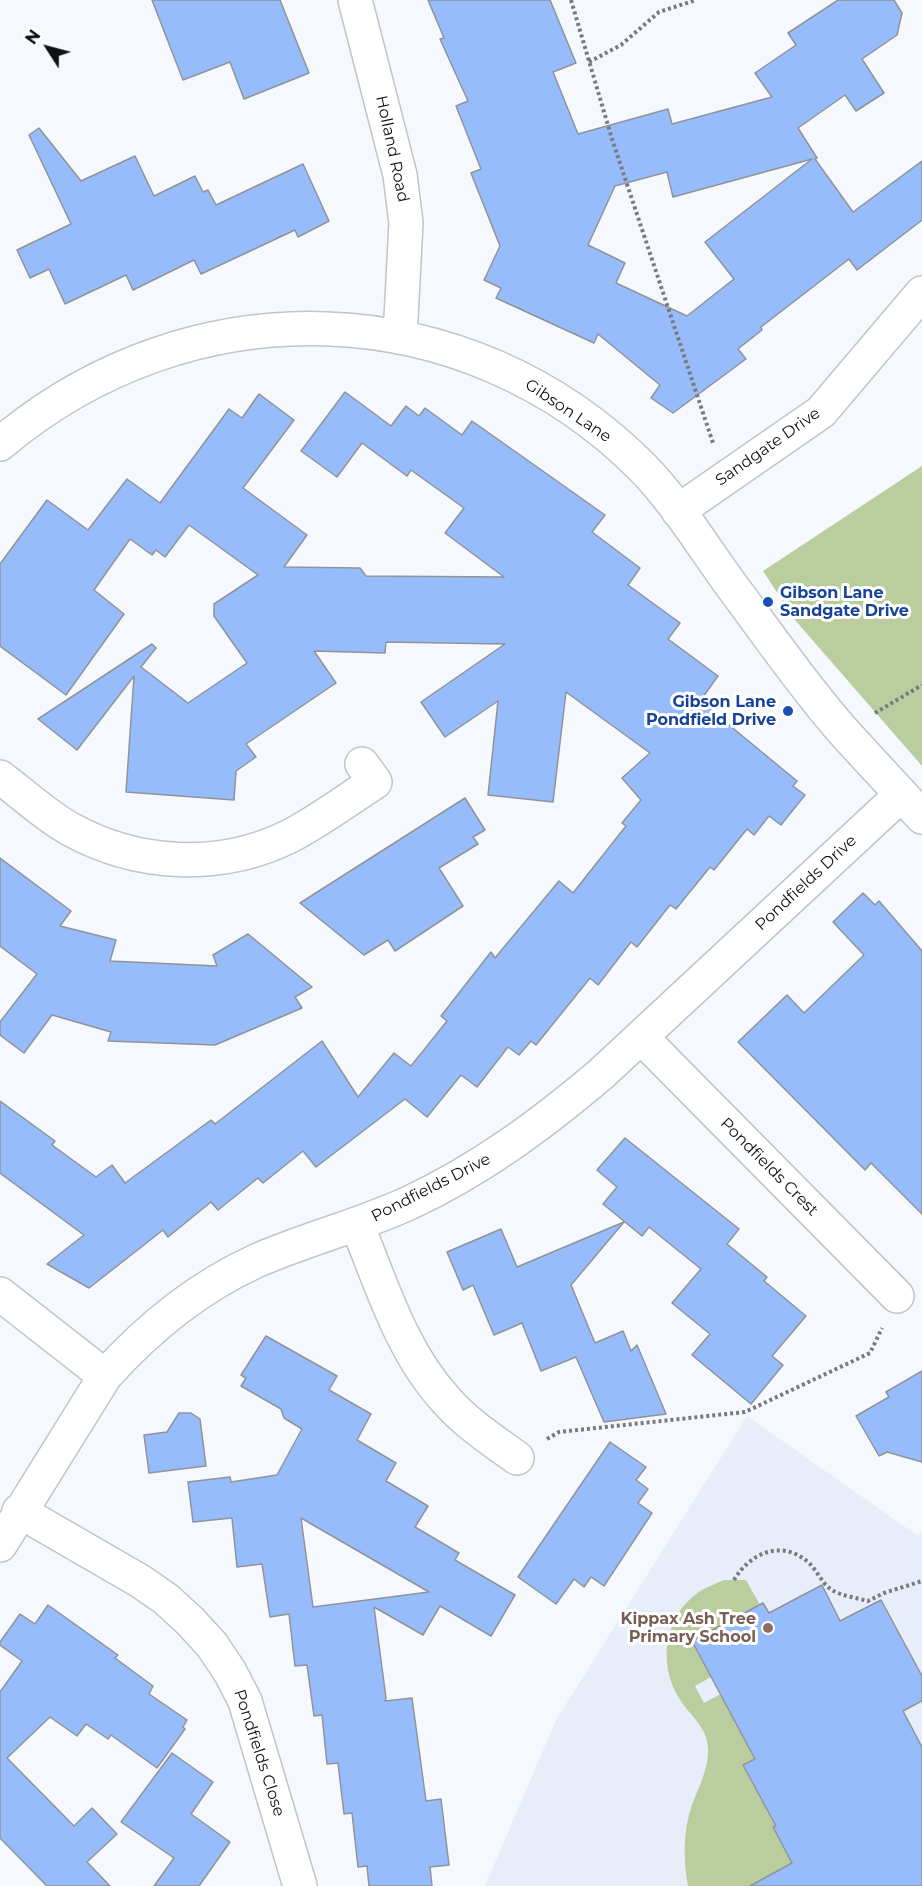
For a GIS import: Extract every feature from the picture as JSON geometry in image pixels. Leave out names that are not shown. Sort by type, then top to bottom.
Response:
[{"type":"street","name":"Holland Road","points":[[356,0],[400,175],[406,223],[400,337]]},
{"type":"street","name":"Sandgate Drive","points":[[678,511],[821,412],[922,293]]},
{"type":"street","name":"Gibson Lane","points":[[0,444],[42,411],[85,385],[122,367],[160,352],[239,333],[300,329],[360,331],[400,337],[478,360],[551,395],[616,443],[645,471],[678,511],[736,592],[843,731],[912,806]]},
{"type":"street","points":[[0,777],[68,828],[93,841],[121,851],[178,860],[235,855],[290,836],[375,782],[362,764]]},
{"type":"street","name":"Pondfields Drive","points":[[0,1545],[105,1376],[142,1338],[174,1310],[228,1276],[286,1249],[357,1225],[420,1197],[461,1176],[510,1145],[557,1112],[641,1037],[912,806]]},
{"type":"street","name":"Pondfields Crest","points":[[641,1037],[897,1296]]},
{"type":"street","points":[[357,1225],[404,1339],[421,1368],[446,1400],[464,1418],[517,1458]]},
{"type":"street","points":[[0,1294],[105,1376]]},
{"type":"street","name":"Pondfields Close","points":[[20,1512],[140,1581],[190,1621],[212,1645],[230,1672],[245,1701],[300,1886]]},
{"type":"path","points":[[571,0],[612,139],[725,478]]},
{"type":"path","points":[[589,62],[621,45],[659,12],[696,0]]},
{"type":"path","points":[[843,731],[922,685]]},
{"type":"path","points":[[517,1458],[560,1432],[745,1412],[870,1353],[897,1296]]},
{"type":"path","points":[[734,1580],[741,1567],[753,1557],[766,1552],[781,1551],[808,1562],[831,1590],[868,1601],[884,1593],[922,1581]]},
{"type":"shaded area","name":"Kippax Ash Tree Primary School","points":[[747,1416],[918,1536],[922,1532],[922,1886],[485,1886],[556,1720]]},
{"type":"green space","points":[[922,466],[922,766],[795,620],[763,571]]},
{"type":"green space","points":[[724,1580],[746,1580],[760,1605],[692,1640],[711,1677],[695,1686],[704,1703],[721,1694],[755,1759],[743,1766],[752,1782],[764,1776],[792,1863],[780,1869],[789,1886],[688,1886],[685,1866],[685,1835],[692,1805],[705,1770],[708,1748],[701,1727],[683,1704],[672,1684],[668,1670],[668,1640],[678,1613],[687,1602],[702,1590]]},
{"type":"building","points":[[152,0],[280,0],[309,73],[244,99],[230,62],[183,80]]},
{"type":"building","points":[[428,0],[550,0],[576,63],[553,72],[578,134],[668,109],[672,124],[772,97],[755,73],[796,45],[788,33],[838,0],[894,0],[902,13],[897,35],[862,59],[884,93],[856,111],[845,95],[798,128],[817,158],[815,159],[853,212],[922,161],[922,220],[857,270],[849,259],[761,327],[762,330],[738,349],[746,359],[673,413],[651,398],[660,385],[598,334],[594,343],[496,298],[501,288],[484,280],[500,246],[471,173],[481,169],[456,106],[468,101],[440,39],[444,38]],"holes":[[[812,159],[705,242],[734,279],[687,316],[616,283],[625,263],[588,245],[615,186],[667,172],[673,197]]]},
{"type":"building","points":[[39,128],[81,181],[135,156],[154,196],[195,176],[203,192],[208,190],[216,205],[303,164],[329,221],[298,237],[295,230],[201,274],[194,260],[133,290],[126,275],[65,304],[49,269],[30,278],[17,250],[71,224],[29,135]]},
{"type":"building","points":[[345,392],[391,426],[406,406],[419,416],[425,408],[462,435],[472,421],[605,515],[592,532],[640,568],[628,585],[680,623],[668,639],[718,676],[700,701],[797,781],[793,786],[805,795],[781,825],[769,816],[754,835],[747,829],[714,870],[710,867],[676,909],[670,905],[637,947],[631,942],[598,985],[590,978],[536,1045],[531,1041],[519,1055],[508,1047],[477,1087],[461,1075],[427,1117],[405,1099],[316,1167],[303,1151],[263,1183],[258,1178],[218,1210],[211,1202],[168,1237],[163,1230],[89,1288],[47,1264],[84,1235],[0,1173],[0,1101],[55,1141],[52,1145],[96,1177],[112,1165],[125,1183],[211,1120],[215,1124],[322,1041],[358,1097],[394,1053],[411,1066],[447,1021],[441,1016],[491,952],[495,958],[559,881],[573,893],[626,826],[622,823],[641,800],[622,778],[650,753],[566,692],[553,802],[488,795],[498,701],[445,737],[421,702],[505,644],[386,642],[385,653],[314,651],[336,683],[246,744],[256,757],[236,771],[234,800],[126,792],[134,676],[77,750],[38,719],[152,644],[156,648],[141,667],[188,703],[247,663],[214,616],[214,604],[258,575],[189,525],[165,557],[156,550],[152,555],[130,539],[94,590],[124,614],[66,695],[0,646],[0,564],[47,500],[88,530],[127,479],[160,503],[229,409],[242,418],[259,394],[294,420],[243,488],[307,535],[284,567],[360,568],[366,576],[504,577],[445,533],[464,508],[411,470],[407,476],[362,443],[337,477],[301,451]]},
{"type":"building","points":[[465,798],[485,830],[473,837],[478,844],[439,868],[463,906],[395,951],[388,940],[364,955],[300,903]]},
{"type":"building","points":[[0,858],[71,911],[60,926],[116,940],[110,961],[217,966],[213,955],[248,934],[312,987],[295,997],[302,1008],[215,1045],[108,1041],[111,1032],[52,1015],[24,1053],[0,1035],[0,1022],[37,974],[0,946]]},
{"type":"building","points":[[863,893],[875,905],[879,901],[922,951],[922,1214],[871,1163],[865,1170],[738,1042],[787,995],[804,1013],[864,955],[833,922]]},
{"type":"building","points":[[625,1138],[739,1229],[727,1244],[767,1277],[764,1281],[806,1316],[772,1356],[783,1365],[751,1404],[692,1355],[710,1334],[672,1303],[701,1269],[649,1227],[642,1236],[603,1204],[617,1187],[597,1170]]},
{"type":"building","points":[[624,1222],[571,1285],[595,1343],[623,1331],[631,1351],[637,1345],[666,1414],[604,1422],[576,1357],[541,1371],[522,1323],[494,1335],[473,1285],[463,1290],[447,1252],[501,1229],[517,1267]]},
{"type":"building","points":[[266,1336],[337,1376],[329,1390],[371,1414],[357,1440],[396,1463],[386,1481],[428,1506],[415,1527],[459,1553],[455,1560],[515,1595],[491,1636],[440,1606],[423,1635],[374,1607],[385,1701],[412,1698],[426,1801],[441,1799],[449,1865],[430,1867],[432,1886],[369,1886],[367,1866],[358,1867],[352,1813],[344,1814],[338,1763],[327,1764],[322,1715],[314,1716],[307,1665],[295,1666],[289,1614],[270,1617],[262,1564],[237,1567],[232,1518],[193,1522],[188,1482],[230,1477],[231,1482],[277,1475],[302,1429],[284,1418],[281,1409],[241,1386],[246,1378],[241,1375]],"holes":[[[301,1518],[429,1592],[313,1607]]]},
{"type":"building","points":[[922,1371],[922,1462],[887,1452],[879,1456],[856,1416],[889,1397],[886,1392]]},
{"type":"building","points":[[179,1413],[191,1413],[200,1419],[206,1466],[149,1473],[144,1435],[167,1432]]},
{"type":"building","points":[[610,1442],[646,1467],[636,1480],[648,1489],[638,1503],[652,1513],[604,1586],[591,1577],[584,1587],[574,1579],[556,1604],[518,1577]]},
{"type":"building","name":"Kippax Ash Tree Primary School","points":[[822,1585],[840,1621],[881,1600],[922,1676],[922,1701],[903,1711],[922,1747],[922,1886],[750,1886],[792,1863],[773,1827],[776,1826],[743,1765],[755,1759],[692,1641],[763,1603],[769,1613]]},
{"type":"building","points":[[48,1605],[118,1655],[115,1658],[153,1686],[149,1694],[187,1720],[183,1727],[185,1729],[157,1768],[111,1735],[108,1739],[86,1724],[77,1736],[50,1717],[7,1758],[74,1826],[92,1808],[117,1834],[87,1862],[110,1886],[47,1886],[0,1838],[0,1692],[22,1661],[0,1645],[0,1642],[20,1614],[35,1624]]},
{"type":"building","points":[[172,1753],[213,1782],[191,1814],[230,1842],[199,1886],[154,1886],[174,1858],[121,1822]]},
{"type":"place","name":"Gibson Lane Sandgate Drive","points":[[768,602]]},
{"type":"place","name":"Gibson Lane Pondfield Drive","points":[[788,711]]},
{"type":"place","name":"Kippax Ash Tree Primary School","points":[[768,1628]]}]
